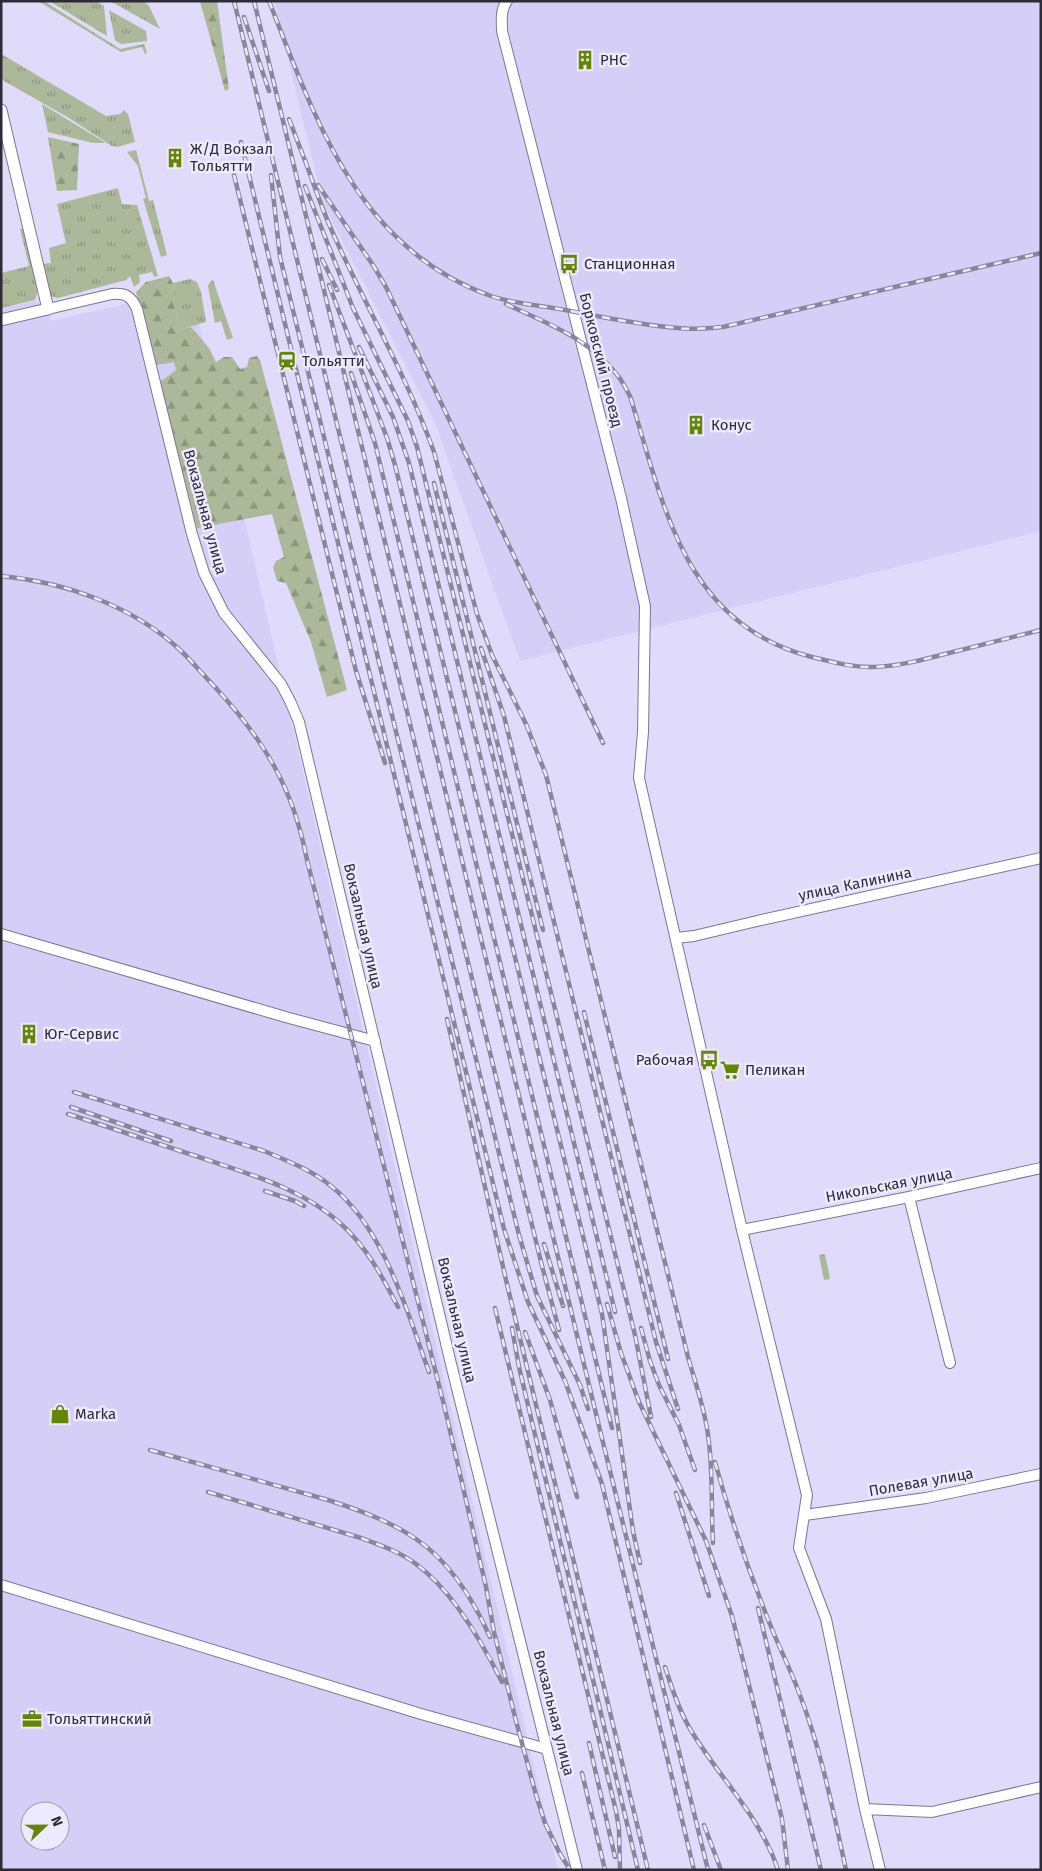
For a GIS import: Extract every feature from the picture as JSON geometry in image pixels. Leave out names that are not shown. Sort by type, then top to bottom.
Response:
[{"type":"street","name":"Борковский проезд","points":[[507,1],[501,17],[502,31],[621,498],[645,606],[644,732],[639,778],[676,938]]},
{"type":"street","points":[[1,110],[48,309],[1,320]]},
{"type":"street","name":"Вокзальная улица","points":[[48,309],[121,293],[129,295],[133,300],[137,309],[192,534],[204,573],[224,612],[280,684],[299,722],[451,1364],[577,1870]]},
{"type":"street","name":"улица Калинина","points":[[676,938],[694,936],[1041,858]]},
{"type":"street","points":[[1,934],[375,1041]]},
{"type":"street","points":[[676,938],[742,1230],[807,1495],[799,1548],[826,1619],[865,1809],[880,1870]]},
{"type":"street","name":"Никольская улица","points":[[742,1230],[909,1198],[1041,1168]]},
{"type":"street","points":[[909,1198],[950,1363]]},
{"type":"street","name":"Полевая улица","points":[[805,1515],[926,1498],[1041,1474]]},
{"type":"street","points":[[1,1585],[420,1714],[547,1749]]},
{"type":"street","points":[[865,1809],[932,1812],[1041,1787]]},
{"type":"shaded area","points":[[274,1],[1041,1],[1041,531],[520,661],[435,423],[323,203]]},
{"type":"shaded area","points":[[191,289],[558,1870],[1,1870],[1,308],[36,301],[48,309],[51,321]]},
{"type":"green space","points":[[38,1],[44,1],[120,49],[144,44],[147,53],[145,54],[142,47],[121,52]]},
{"type":"green space","points":[[49,1],[96,1],[104,6],[107,36]]},
{"type":"green space","points":[[110,1],[144,1],[149,6],[160,29]]},
{"type":"green space","points":[[200,1],[217,1],[229,89],[225,91]]},
{"type":"green space","points":[[109,10],[146,31],[147,41],[121,44],[115,40]]},
{"type":"green space","points":[[3,55],[106,116],[120,114],[124,110],[128,114],[135,142],[117,147],[112,146],[69,118],[4,81],[1,78],[1,56]]},
{"type":"green space","points":[[42,104],[106,143],[93,143],[48,132]]},
{"type":"green space","points":[[48,137],[79,144],[77,190],[57,191]]},
{"type":"green space","points":[[136,150],[149,201],[153,200],[167,255],[161,257],[143,199],[146,198],[138,166],[127,152]]},
{"type":"green space","points":[[118,188],[122,204],[137,205],[158,276],[154,277],[152,272],[139,275],[140,282],[134,287],[130,276],[126,280],[58,298],[49,296],[42,264],[51,263],[49,248],[66,243],[57,204]]},
{"type":"green space","points":[[23,228],[38,290],[35,300],[1,308],[1,273],[29,266],[20,229]]},
{"type":"green space","points":[[169,276],[173,283],[178,330],[191,327],[209,348],[216,362],[224,357],[232,357],[240,369],[247,367],[249,358],[257,356],[260,360],[347,690],[327,697],[311,642],[286,583],[277,581],[273,567],[276,561],[284,557],[272,514],[197,528],[160,382],[176,370],[174,362],[156,365],[136,292],[146,282]]},
{"type":"green space","points":[[190,279],[197,282],[201,292],[206,322],[178,330],[173,283]]},
{"type":"green space","points":[[213,280],[233,338],[227,340],[221,321],[215,323],[208,286]]},
{"type":"green space","points":[[825,1254],[830,1279],[824,1280],[819,1255]]},
{"type":"railway","points":[[234,1],[559,1330]]},
{"type":"railway","points":[[254,1],[708,1870]]},
{"type":"railway","points":[[269,1],[325,135],[348,176],[375,214],[407,247],[445,275],[491,296],[650,325],[700,329],[723,327],[1041,253]]},
{"type":"railway","points":[[244,17],[269,91]]},
{"type":"railway","points":[[289,119],[307,166]]},
{"type":"railway","points":[[241,142],[504,1229],[528,1302],[565,1381],[602,1484],[694,1870]]},
{"type":"railway","points":[[305,160],[332,232],[424,425],[434,452],[477,614],[492,655],[526,724],[546,775],[688,1357],[706,1421],[711,1468],[713,1543]]},
{"type":"railway","points":[[234,175],[356,671],[385,763]]},
{"type":"railway","points":[[271,175],[280,257],[519,1235],[537,1296],[580,1385],[588,1409]]},
{"type":"railway","points":[[318,185],[386,287],[603,743]]},
{"type":"railway","points":[[305,186],[353,308],[408,421],[417,447],[635,1335],[651,1417]]},
{"type":"railway","points":[[322,259],[337,290]]},
{"type":"railway","points":[[329,285],[387,438],[395,465],[602,1314],[633,1531],[640,1563]]},
{"type":"railway","points":[[506,304],[567,333],[594,352],[618,376],[630,396],[655,478],[685,555],[707,589],[734,618],[769,641],[827,661],[851,666],[875,667],[919,660],[1041,630]]},
{"type":"railway","points":[[359,347],[393,417],[409,463],[615,1312]]},
{"type":"railway","points":[[351,373],[375,443],[612,1428]]},
{"type":"railway","points":[[434,483],[543,930]]},
{"type":"railway","points":[[1,576],[25,579],[73,590],[120,609],[161,634],[184,654],[232,706],[262,746],[285,787],[301,834],[445,1409],[486,1587],[494,1632],[516,1721],[545,1823],[570,1870]]},
{"type":"railway","points":[[481,648],[504,716],[656,1342],[678,1409]]},
{"type":"railway","points":[[584,1012],[668,1359]]},
{"type":"railway","points":[[447,1019],[506,1280],[648,1870]]},
{"type":"railway","points":[[74,1092],[264,1151],[290,1162],[331,1186],[350,1204],[366,1224],[379,1247],[392,1272],[429,1372]]},
{"type":"railway","points":[[71,1107],[171,1141]]},
{"type":"railway","points":[[68,1114],[255,1176],[308,1200],[340,1223],[358,1241],[398,1307]]},
{"type":"railway","points":[[265,1191],[304,1206]]},
{"type":"railway","points":[[544,1244],[563,1306]]},
{"type":"railway","points":[[607,1304],[621,1353],[639,1402],[706,1541],[732,1616],[782,1819],[788,1870]]},
{"type":"railway","points":[[495,1308],[616,1811],[619,1829],[620,1870]]},
{"type":"railway","points":[[512,1328],[519,1367],[638,1870]]},
{"type":"railway","points":[[641,1328],[659,1385],[679,1425],[695,1470]]},
{"type":"railway","points":[[525,1332],[550,1400],[577,1497]]},
{"type":"railway","points":[[150,1450],[328,1500],[363,1512],[396,1527],[416,1539],[440,1559],[469,1596],[490,1637]]},
{"type":"railway","points":[[715,1462],[749,1570],[806,1712],[826,1779],[846,1870]]},
{"type":"railway","points":[[208,1492],[361,1538],[390,1549],[410,1560],[429,1575],[454,1603],[476,1634],[502,1682]]},
{"type":"railway","points":[[676,1493],[709,1596]]},
{"type":"railway","points":[[758,1608],[821,1870]]},
{"type":"railway","points":[[665,1667],[685,1720],[700,1745],[760,1831],[778,1870]]},
{"type":"railway","points":[[589,1743],[615,1857]]},
{"type":"railway","points":[[582,1773],[605,1870]]},
{"type":"railway","points":[[704,1825],[721,1870]]},
{"type":"place","name":"РНС","points":[[585,60]]},
{"type":"place","name":"Ж/Д Вокзал Тольятти","points":[[175,158]]},
{"type":"place","name":"Станционная","points":[[569,264]]},
{"type":"place","name":"Тольятти","points":[[287,361]]},
{"type":"place","name":"Конус","points":[[696,425]]},
{"type":"place","name":"Юг-Сервис","points":[[29,1034]]},
{"type":"place","name":"Рабочая","points":[[709,1060]]},
{"type":"place","name":"Пеликан","points":[[730,1070]]},
{"type":"place","name":"Marka","points":[[60,1414]]},
{"type":"place","name":"Тольяттинский","points":[[32,1719]]}]
